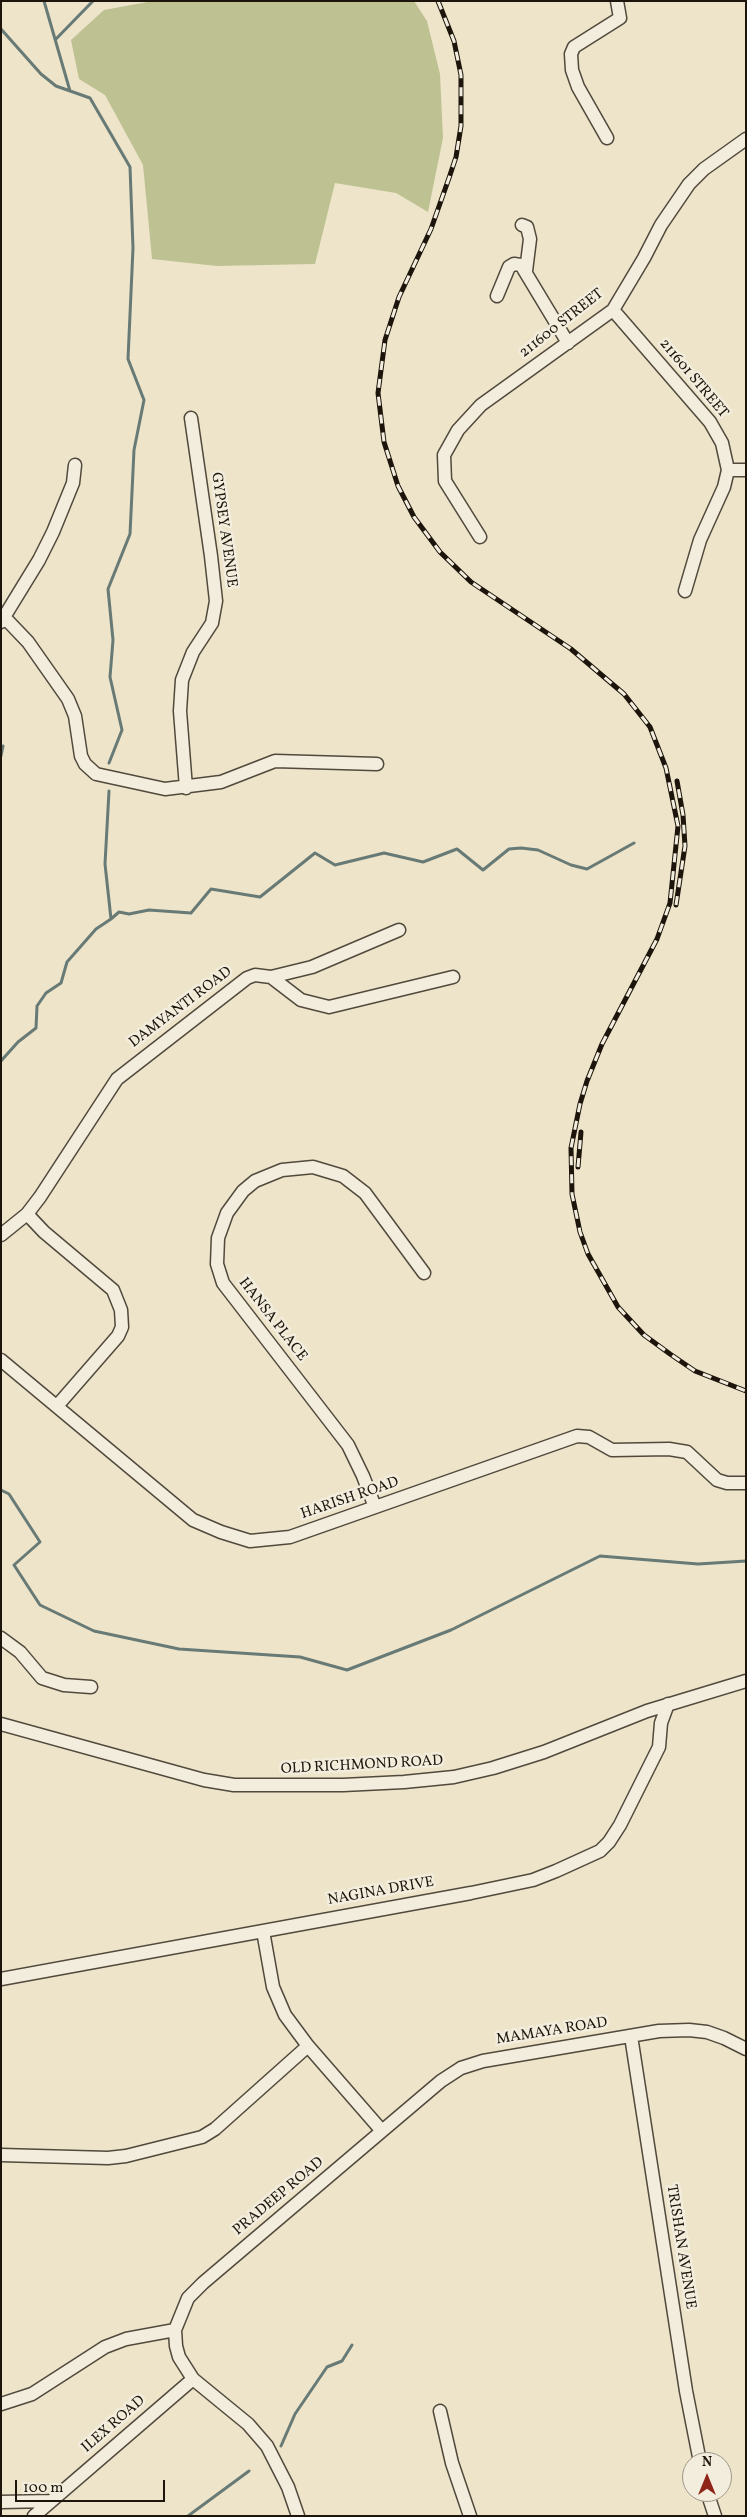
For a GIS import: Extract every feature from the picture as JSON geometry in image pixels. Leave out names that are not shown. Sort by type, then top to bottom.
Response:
[{"type":"street","points":[[607,138],[578,87],[572,70],[571,54],[574,47],[579,43],[620,18],[617,1]]},
{"type":"street","name":"211600 STREET","points":[[480,537],[446,484],[443,468],[446,450],[458,430],[481,405],[613,310],[636,273],[661,225],[685,189],[704,169],[746,139]]},
{"type":"street","points":[[522,225],[527,227],[530,239],[526,271]]},
{"type":"street","points":[[497,296],[512,265],[521,265],[568,343]]},
{"type":"street","name":"211601 STREET","points":[[613,310],[710,422],[722,443],[728,470],[724,487],[700,540],[685,591]]},
{"type":"street","name":"GYPSEY AVENUE","points":[[186,788],[180,711],[182,680],[193,652],[212,623],[216,601],[212,556],[191,418]]},
{"type":"street","points":[[75,465],[72,483],[53,532],[3,620],[28,642],[68,698],[75,716],[81,756],[89,769],[104,776],[130,783],[164,789],[186,788],[221,782],[276,761],[377,764]]},
{"type":"street","points":[[728,470],[746,470]]},
{"type":"street","name":"DAMYANTI ROAD","points":[[1,1235],[27,1214],[117,1079],[246,978],[255,975],[271,977],[312,967],[399,930]]},
{"type":"street","points":[[271,977],[301,1000],[310,1004],[329,1007],[453,977]]},
{"type":"street","name":"HANSA PLACE","points":[[375,1507],[363,1476],[348,1446],[223,1283],[217,1264],[218,1238],[227,1213],[244,1191],[255,1181],[282,1170],[314,1167],[343,1176],[365,1193],[424,1273]]},
{"type":"street","points":[[27,1214],[44,1232],[113,1290],[121,1310],[122,1327],[118,1336],[57,1406]]},
{"type":"street","name":"HARISH ROAD","points":[[1,1360],[193,1520],[236,1538],[266,1541],[290,1537],[577,1436],[585,1435],[612,1450],[669,1449],[688,1452],[717,1480],[727,1483],[746,1483]]},
{"type":"street","points":[[1,1638],[20,1652],[42,1678],[64,1685],[91,1687]]},
{"type":"street","name":"OLD RICHMOND ROAD","points":[[1,1724],[204,1780],[234,1785],[343,1785],[454,1777],[493,1768],[544,1752],[668,1704],[746,1681]]},
{"type":"street","name":"NAGINA DRIVE","points":[[1,1979],[533,1880],[600,1851],[608,1842],[620,1825],[659,1747],[661,1723],[668,1704]]},
{"type":"street","points":[[263,1931],[273,1987],[279,2003],[308,2046],[382,2131]]},
{"type":"street","name":"MAMAYA ROAD","points":[[382,2131],[441,2081],[461,2068],[506,2056],[659,2031],[689,2030],[707,2032],[746,2050]]},
{"type":"street","name":"TRISHAN AVENUE","points":[[631,2036],[686,2391],[698,2452]]},
{"type":"street","points":[[1,2156],[117,2157],[202,2137],[215,2129],[308,2046]]},
{"type":"street","name":"PRADEEP ROAD","points":[[175,2330],[188,2298],[203,2283],[382,2131]]},
{"type":"street","points":[[1,2404],[32,2394],[105,2347],[126,2339],[175,2330],[179,2358],[193,2379],[248,2424],[267,2446],[288,2487],[298,2516]]},
{"type":"street","name":"ILEX ROAD","points":[[34,2516],[193,2379]]},
{"type":"street","points":[[440,2412],[452,2463],[470,2516]]},
{"type":"street","points":[[1,2502],[51,2501]]},
{"type":"street","points":[[710,2502],[715,2516]]},
{"type":"green space","points":[[153,1],[414,1],[427,21],[440,74],[443,138],[428,212],[396,193],[335,183],[315,264],[217,266],[152,259],[143,165],[105,95],[79,79],[71,40],[104,10]]},
{"type":"waterway","points":[[44,1],[70,91]]},
{"type":"waterway","points":[[56,39],[93,1]]},
{"type":"waterway","points":[[1,29],[41,74],[56,86],[90,98],[130,167],[133,248],[128,359],[144,400],[134,450],[130,534],[108,589],[113,640],[110,677],[122,730],[109,763]]},
{"type":"waterway","points":[[1,756],[3,746]]},
{"type":"waterway","points":[[1,1061],[18,1042],[36,1028],[37,1006],[46,993],[61,983],[67,962],[96,929],[111,919],[105,864],[109,791]]},
{"type":"waterway","points":[[111,919],[119,912],[129,914],[149,910],[191,913],[211,889],[260,897],[315,853],[335,865],[384,853],[423,862],[457,849],[483,870],[509,849],[521,848],[538,850],[571,865],[587,869],[634,843]]},
{"type":"waterway","points":[[1,1490],[9,1494],[40,1542],[14,1565],[40,1605],[94,1631],[179,1649],[300,1657],[347,1670],[451,1630],[600,1556],[698,1564],[746,1561]]},
{"type":"waterway","points":[[281,2446],[295,2414],[327,2367],[342,2361],[352,2345]]},
{"type":"waterway","points":[[188,2516],[249,2471]]},
{"type":"railway","points":[[438,1],[454,41],[461,75],[461,126],[456,157],[431,229],[399,297],[385,340],[378,393],[384,442],[398,486],[414,517],[440,552],[471,582],[571,649],[624,694],[650,727],[666,768],[678,826],[670,903],[657,939],[602,1044],[587,1081],[571,1148],[572,1194],[580,1232],[588,1254],[618,1307],[644,1335],[695,1371],[746,1391]]},
{"type":"railway","points":[[676,905],[685,846],[683,815],[677,781]]},
{"type":"railway","points":[[578,1167],[581,1132]]}]
